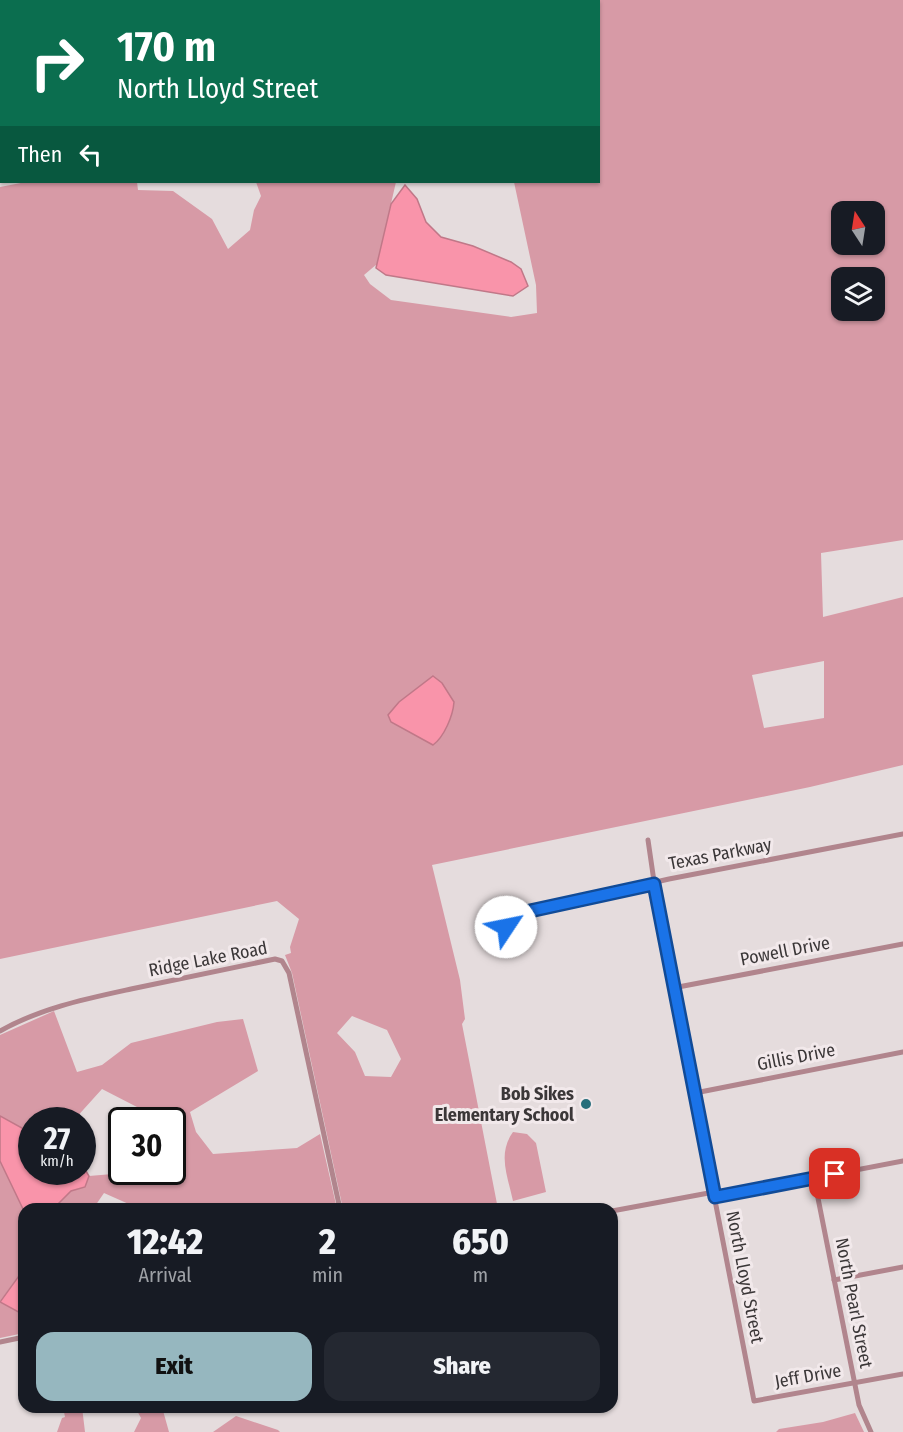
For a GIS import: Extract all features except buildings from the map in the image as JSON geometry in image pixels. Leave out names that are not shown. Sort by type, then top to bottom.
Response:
[{"type":"street","name":"Texas Parkway","points":[[511,952],[506,927],[516,914],[903,834]]},
{"type":"street","name":"North Lloyd Street","points":[[648,840],[673,988],[754,1401]]},
{"type":"street","name":"Powell Drive","points":[[673,988],[903,944]]},
{"type":"street","name":"Ridge Lake Road","points":[[0,1031],[20,1020],[64,1004],[275,959],[282,961],[289,973],[339,1203]]},
{"type":"street","name":"Gillis Drive","points":[[695,1093],[903,1052]]},
{"type":"street","points":[[618,1210],[903,1161]]},
{"type":"street","name":"North Pearl Street","points":[[814,1178],[854,1384],[861,1412],[871,1432]]},
{"type":"street","points":[[834,1280],[903,1267]]},
{"type":"street","points":[[0,1342],[18,1338]]},
{"type":"street","name":"Jeff Drive","points":[[754,1401],[903,1374]]},
{"type":"shaded area","points":[[600,0],[903,0],[903,540],[821,553],[823,617],[903,597],[903,765],[810,787],[432,865],[460,980],[465,1019],[462,1024],[497,1203],[342,1203],[292,973],[285,955],[291,953],[290,947],[299,919],[277,901],[0,959],[0,187],[21,183],[137,183],[138,190],[173,191],[212,219],[228,249],[250,230],[254,210],[261,196],[256,183],[396,183],[377,264],[364,275],[370,284],[391,300],[511,317],[537,313],[536,285],[514,183],[600,183]],"holes":[[[824,661],[824,718],[764,728],[752,675]],[[433,676],[453,711],[436,743],[391,722],[399,702]],[[352,1016],[387,1030],[401,1059],[391,1077],[365,1076],[355,1052],[337,1033]]]},
{"type":"shaded area","points":[[405,185],[417,199],[426,222],[441,237],[473,246],[511,262],[521,269],[528,286],[513,296],[386,275],[376,268],[391,204]]},
{"type":"shaded area","points":[[433,676],[442,683],[454,702],[447,726],[433,745],[391,722],[388,715],[399,702]]},
{"type":"shaded area","points":[[54,1011],[77,1072],[102,1065],[131,1043],[217,1022],[243,1019],[258,1071],[190,1112],[196,1132],[213,1154],[297,1148],[320,1134],[336,1203],[126,1203],[104,1193],[97,1203],[59,1203],[71,1191],[86,1185],[96,1185],[96,1175],[108,1174],[108,1185],[186,1185],[186,1107],[137,1107],[102,1089],[86,1107],[18,1107],[18,1126],[0,1116],[0,1035]]},
{"type":"shaded area","points":[[0,1116],[18,1126],[18,1185],[86,1185],[71,1191],[59,1203],[20,1203],[0,1161]]},
{"type":"shaded area","points":[[513,1132],[527,1134],[536,1143],[546,1192],[513,1201],[505,1157],[508,1140]]},
{"type":"shaded area","points":[[0,1161],[20,1203],[18,1203],[18,1277],[0,1301]]},
{"type":"shaded area","points":[[18,1277],[18,1312],[0,1302]]},
{"type":"shaded area","points":[[0,1302],[18,1312],[18,1334],[0,1338]]},
{"type":"shaded area","points":[[64,1413],[83,1413],[85,1432],[57,1432],[62,1418],[65,1417]]},
{"type":"shaded area","points":[[138,1413],[164,1413],[169,1432],[134,1432],[141,1418]]},
{"type":"shaded area","points":[[855,1413],[864,1432],[776,1432],[779,1429],[823,1422]]},
{"type":"shaded area","points":[[236,1416],[278,1430],[280,1432],[213,1432]]},
{"type":"place","name":"Bob Sikes Elementary School","points":[[586,1104]]},
{"type":"route","points":[[506,927],[508,921],[516,914],[654,884],[715,1197],[835,1174]]}]
